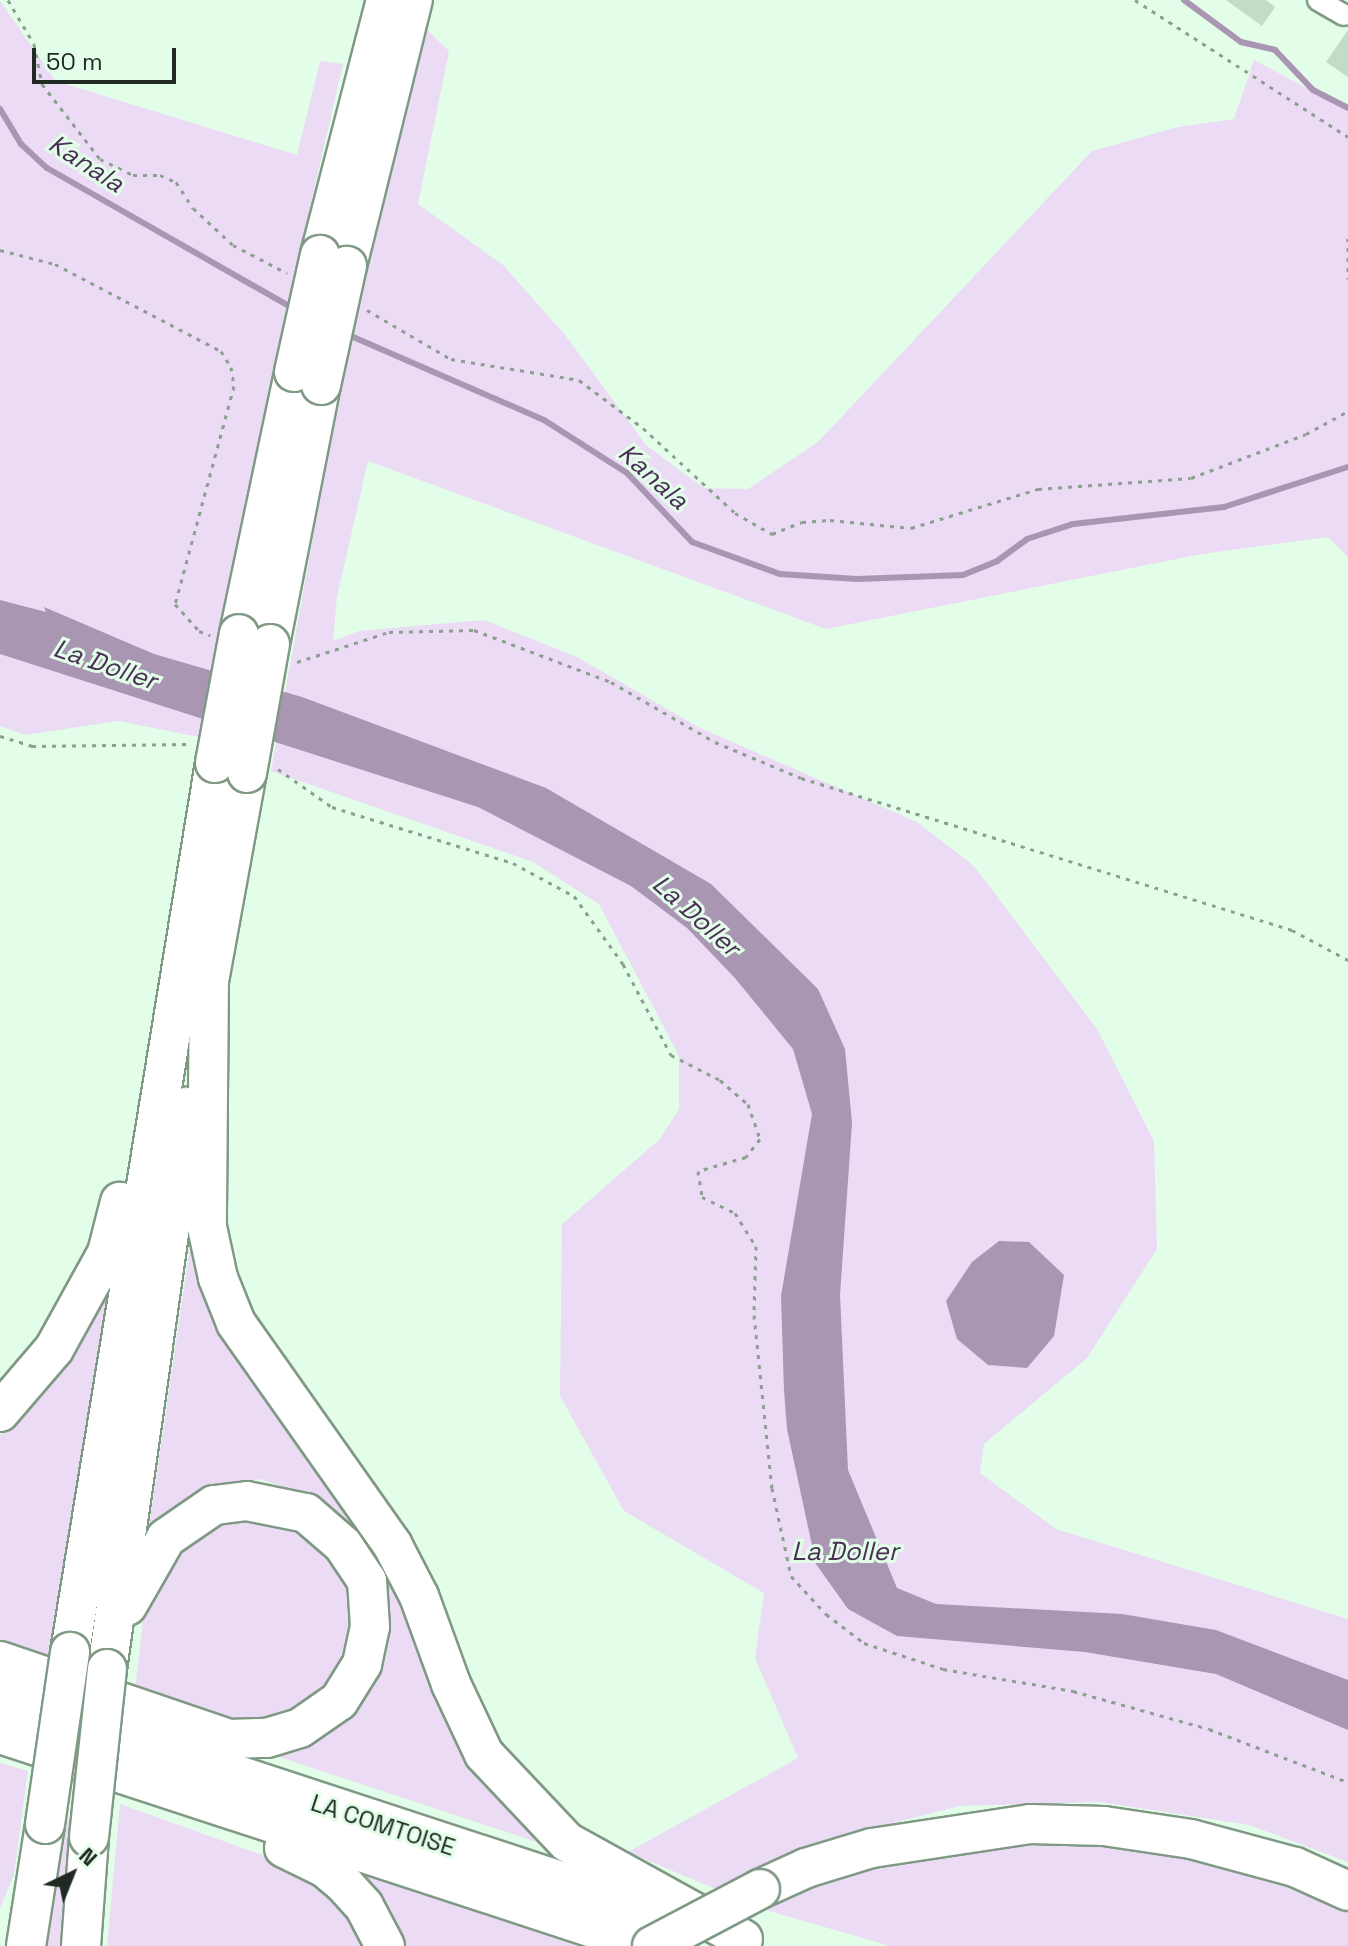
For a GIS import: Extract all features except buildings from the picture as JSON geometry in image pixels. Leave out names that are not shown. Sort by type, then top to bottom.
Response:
[{"type":"highway","points":[[0,1412],[54,1349],[107,1253],[169,1034],[231,768],[253,643],[308,378],[320,266],[386,0]]},
{"type":"highway","points":[[320,266],[413,0]]},
{"type":"highway","points":[[81,1946],[89,1837],[109,1655],[169,1216],[209,980],[231,768]]},
{"type":"highway","points":[[209,980],[207,1227],[218,1278],[236,1323],[392,1544],[419,1596],[451,1684],[484,1754],[567,1842],[635,1884],[684,1902],[755,1942]]},
{"type":"highway","points":[[26,1946],[169,1034]]},
{"type":"highway","points":[[0,1661],[216,1735],[267,1738],[300,1728],[339,1701],[355,1677],[370,1627],[367,1581],[343,1545],[306,1513],[247,1501],[214,1505],[166,1538],[141,1574],[109,1655]]},
{"type":"highway","name":"LA COMTOISE","points":[[0,1697],[755,1942]]},
{"type":"highway","name":"LA COMTOISE","points":[[0,1734],[235,1814],[650,1946]]},
{"type":"highway","points":[[235,1814],[257,1838],[302,1855],[345,1885],[364,1906],[385,1946]]},
{"type":"highway","points":[[650,1946],[806,1868],[872,1848],[1030,1824],[1104,1826],[1191,1839],[1295,1867],[1348,1891]]},
{"type":"highway","points":[[0,1937],[44,1829]]},
{"type":"highway","points":[[83,1907],[90,1946]]},
{"type":"street","points":[[1318,0],[1344,15]]},
{"type":"path","points":[[8,0],[34,44],[42,84],[100,159],[133,175],[160,175],[176,182],[193,208],[233,245],[320,266]]},
{"type":"path","points":[[1135,0],[1246,75],[1348,137]]},
{"type":"path","points":[[1348,238],[1348,279]]},
{"type":"path","points":[[0,250],[55,264],[221,351],[231,367],[234,386],[175,604],[199,631],[253,643],[302,663],[389,632],[474,630],[611,682],[715,742],[801,778],[1292,930],[1348,960]]},
{"type":"path","points":[[363,308],[451,359],[579,380],[643,428],[735,513],[772,534],[802,522],[830,520],[911,528],[1038,489],[1191,478],[1306,434],[1348,411]]},
{"type":"path","points":[[395,824],[513,863],[574,896],[623,964],[671,1055],[720,1080],[748,1104],[760,1139],[746,1157],[698,1171],[702,1197],[735,1213],[756,1246],[754,1315],[772,1488],[791,1576],[826,1614],[864,1643],[943,1669],[1073,1691],[1194,1725],[1348,1782]]},
{"type":"shaded area","points":[[0,1],[56,81],[297,155],[320,61],[343,64],[272,373],[199,737],[118,721],[25,735],[0,726]]},
{"type":"shaded area","points":[[419,22],[449,51],[418,204],[503,265],[566,336],[646,445],[704,488],[748,489],[818,442],[1092,151],[1178,127],[1234,119],[1254,60],[1348,110],[1348,557],[1328,537],[1202,554],[826,629],[368,461],[337,597],[333,641],[359,631],[484,620],[577,657],[700,728],[917,822],[974,866],[1097,1029],[1154,1141],[1157,1249],[1087,1358],[984,1444],[980,1473],[1056,1529],[1348,1619],[1348,1862],[1249,1825],[1100,1802],[960,1806],[837,1837],[720,1891],[628,1852],[798,1758],[755,1658],[764,1593],[624,1511],[560,1396],[562,1224],[660,1139],[679,1109],[679,1056],[599,904],[533,862],[271,771],[339,393]],"holes":[[[957,1339],[1027,1368],[988,1365]]]},
{"type":"shaded area","points":[[191,1240],[322,1464],[561,1850],[258,1750],[317,1740],[354,1711],[356,1533],[315,1497],[259,1479],[208,1488],[147,1541]]},
{"type":"shaded area","points":[[118,1259],[55,1661],[0,1641],[0,1435],[63,1368]]},
{"type":"shaded area","points":[[238,1510],[316,1532],[359,1604],[356,1648],[334,1684],[297,1715],[253,1724],[197,1712],[135,1689],[145,1603],[165,1556]]},
{"type":"shaded area","points":[[0,1763],[28,1771],[14,1874],[0,1909]]},
{"type":"shaded area","points":[[120,1804],[296,1867],[336,1897],[369,1946],[107,1946]]},
{"type":"shaded area","points":[[62,1818],[79,1821],[70,1946],[42,1946]]},
{"type":"shaded area","points":[[1057,1836],[1200,1854],[1314,1894],[1348,1910],[1348,1946],[890,1946],[752,1906],[850,1866]]},
{"type":"shaded area","points":[[347,1868],[577,1946],[397,1946]]},
{"type":"water","name":"La Doller","points":[[0,600],[46,612],[44,607],[154,654],[302,697],[546,788],[711,884],[818,989],[845,1049],[852,1123],[840,1295],[848,1470],[897,1588],[936,1604],[1122,1614],[1216,1630],[1348,1680],[1348,1730],[1216,1674],[1085,1652],[897,1636],[848,1609],[816,1564],[787,1429],[784,1390],[781,1296],[812,1114],[793,1049],[734,977],[687,928],[631,886],[478,807],[0,654]]},
{"type":"water","points":[[999,1241],[1029,1242],[1064,1275],[1054,1336],[1027,1368],[988,1365],[957,1339],[946,1301],[972,1262]]},
{"type":"waterway","points":[[1184,0],[1241,42],[1275,50],[1313,90],[1348,108]]},
{"type":"waterway","name":"Kanala","points":[[0,109],[21,144],[47,168],[294,309]]},
{"type":"waterway","name":"Kanala","points":[[344,333],[544,420],[627,473],[692,542],[780,574],[857,579],[963,575],[997,561],[1027,539],[1073,524],[1224,507],[1348,467]]}]
